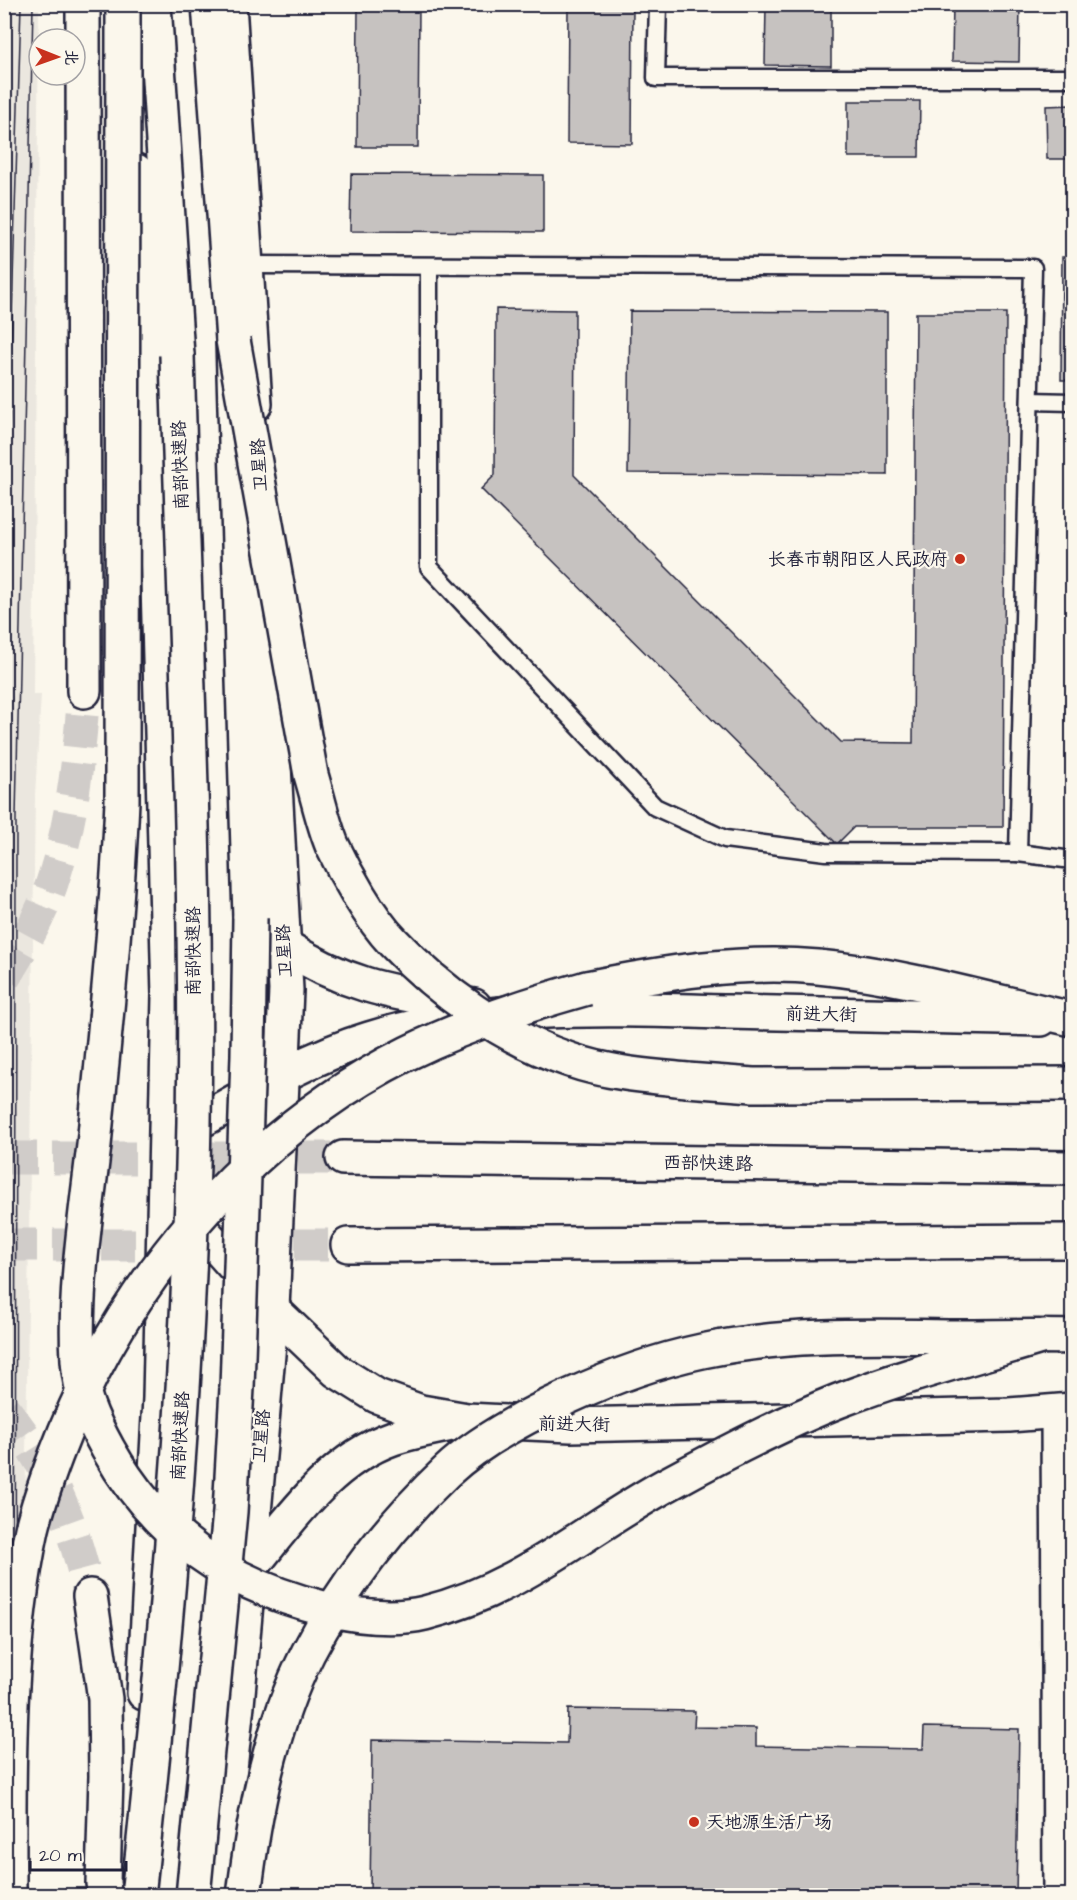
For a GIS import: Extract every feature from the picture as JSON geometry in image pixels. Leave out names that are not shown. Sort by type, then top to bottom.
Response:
[{"type":"main road","points":[[83,4],[84,691]]},
{"type":"main road","points":[[123,4],[153,396],[169,995],[160,1398],[133,1896]]},
{"type":"main road","points":[[123,4],[122,801],[117,922],[81,1280],[78,1360],[83,1398],[118,1466],[144,1504],[195,1552],[267,1590],[304,1603],[350,1614],[383,1617],[420,1614],[488,1593],[552,1559],[663,1487],[765,1434],[828,1406],[1058,1336]]},
{"type":"main road","name":"南部快速路","points":[[138,1896],[163,1665],[178,1480],[194,1123],[194,920],[177,367],[154,4]]},
{"type":"main road","points":[[193,1896],[230,1512],[237,1388],[248,1067],[248,783],[233,340],[209,4]]},
{"type":"main road","name":"卫星路","points":[[216,1896],[249,1570],[272,1309],[286,990],[248,265],[229,4]]},
{"type":"main road","points":[[233,340],[311,775],[332,844],[361,896],[391,940],[438,985],[521,1041],[571,1061],[637,1075],[753,1085],[1072,1084]]},
{"type":"main road","points":[[284,945],[315,966],[374,988],[520,1014]]},
{"type":"main road","points":[[9,1896],[13,1650],[33,1526],[69,1422],[118,1325],[153,1273],[214,1199],[312,1114],[406,1054],[465,1028],[587,988],[686,970],[750,966],[816,967],[898,978],[1072,1020]]},
{"type":"main road","name":"前进大街","points":[[166,1141],[282,1077],[367,1039],[427,1023],[520,1014],[642,1010],[1072,1020]]},
{"type":"main road","name":"西部快速路","points":[[343,1158],[1072,1168]]},
{"type":"main road","name":"前进大街","points":[[164,1189],[272,1309],[338,1371],[377,1396],[422,1412],[467,1420],[571,1425],[1065,1411]]},
{"type":"main road","points":[[348,1245],[1072,1241]]},
{"type":"main road","points":[[244,1896],[262,1784],[283,1715],[308,1654],[368,1560],[410,1509],[447,1470],[486,1443],[537,1412],[581,1392],[700,1351],[822,1336],[1058,1336]]},
{"type":"main road","points":[[1060,1896],[1065,1411]]},
{"type":"main road","points":[[249,1570],[309,1497],[342,1467],[392,1438],[467,1420]]},
{"type":"main road","points":[[90,1596],[105,1698],[106,1776],[103,1883],[105,1896]]},
{"type":"lane","points":[[658,4],[657,78],[1072,78]]},
{"type":"lane","points":[[248,265],[1033,268],[1018,853]]},
{"type":"lane","points":[[429,267],[429,567],[655,807],[725,839],[814,850],[1018,853],[1072,860]]},
{"type":"lane","points":[[1030,401],[1072,402]]},
{"type":"shaded area","points":[[39,4],[39,27],[27,27],[27,87],[38,87],[33,695],[41,695],[35,795],[20,1895],[5,1896],[7,5]]},
{"type":"building","points":[[358,4],[419,4],[418,147],[357,147]]},
{"type":"building","points":[[568,4],[633,4],[632,144],[567,143]]},
{"type":"building","points":[[766,4],[831,4],[831,66],[765,65]]},
{"type":"building","points":[[953,4],[1020,4],[1019,62],[952,61]]},
{"type":"building","points":[[848,101],[920,101],[919,157],[848,157]]},
{"type":"building","points":[[1072,105],[1072,159],[1047,159],[1046,106]]},
{"type":"building","points":[[351,174],[543,175],[543,232],[350,231]]},
{"type":"building","points":[[1062,257],[1072,257],[1072,380],[1061,380]]},
{"type":"building","points":[[496,309],[575,310],[574,475],[841,742],[913,743],[916,313],[1006,313],[1003,827],[854,827],[837,844],[481,489],[495,475]]},
{"type":"building","points":[[630,311],[887,312],[887,475],[628,473]]},
{"type":"building","name":"天地源生活广场","points":[[568,1709],[695,1711],[694,1727],[756,1728],[756,1746],[923,1749],[924,1727],[1019,1729],[1016,1896],[370,1896],[372,1740],[567,1743]]},
{"type":"tunnel","points":[[4,978],[42,908],[59,859],[74,788],[84,691]]},
{"type":"tunnel","points":[[4,1158],[343,1158]]},
{"type":"tunnel","points":[[4,1245],[192,1245]]},
{"type":"tunnel","points":[[246,1245],[348,1245]]},
{"type":"tunnel","points":[[4,1409],[36,1453],[59,1497],[76,1544],[90,1596]]},
{"type":"tram line","points":[[4,592],[21,4]]},
{"type":"tram line","points":[[15,1896],[16,817],[33,4]]},
{"type":"place","name":"长春市朝阳区人民政府","points":[[960,559]]},
{"type":"place","name":"天地源生活广场","points":[[694,1822]]}]
